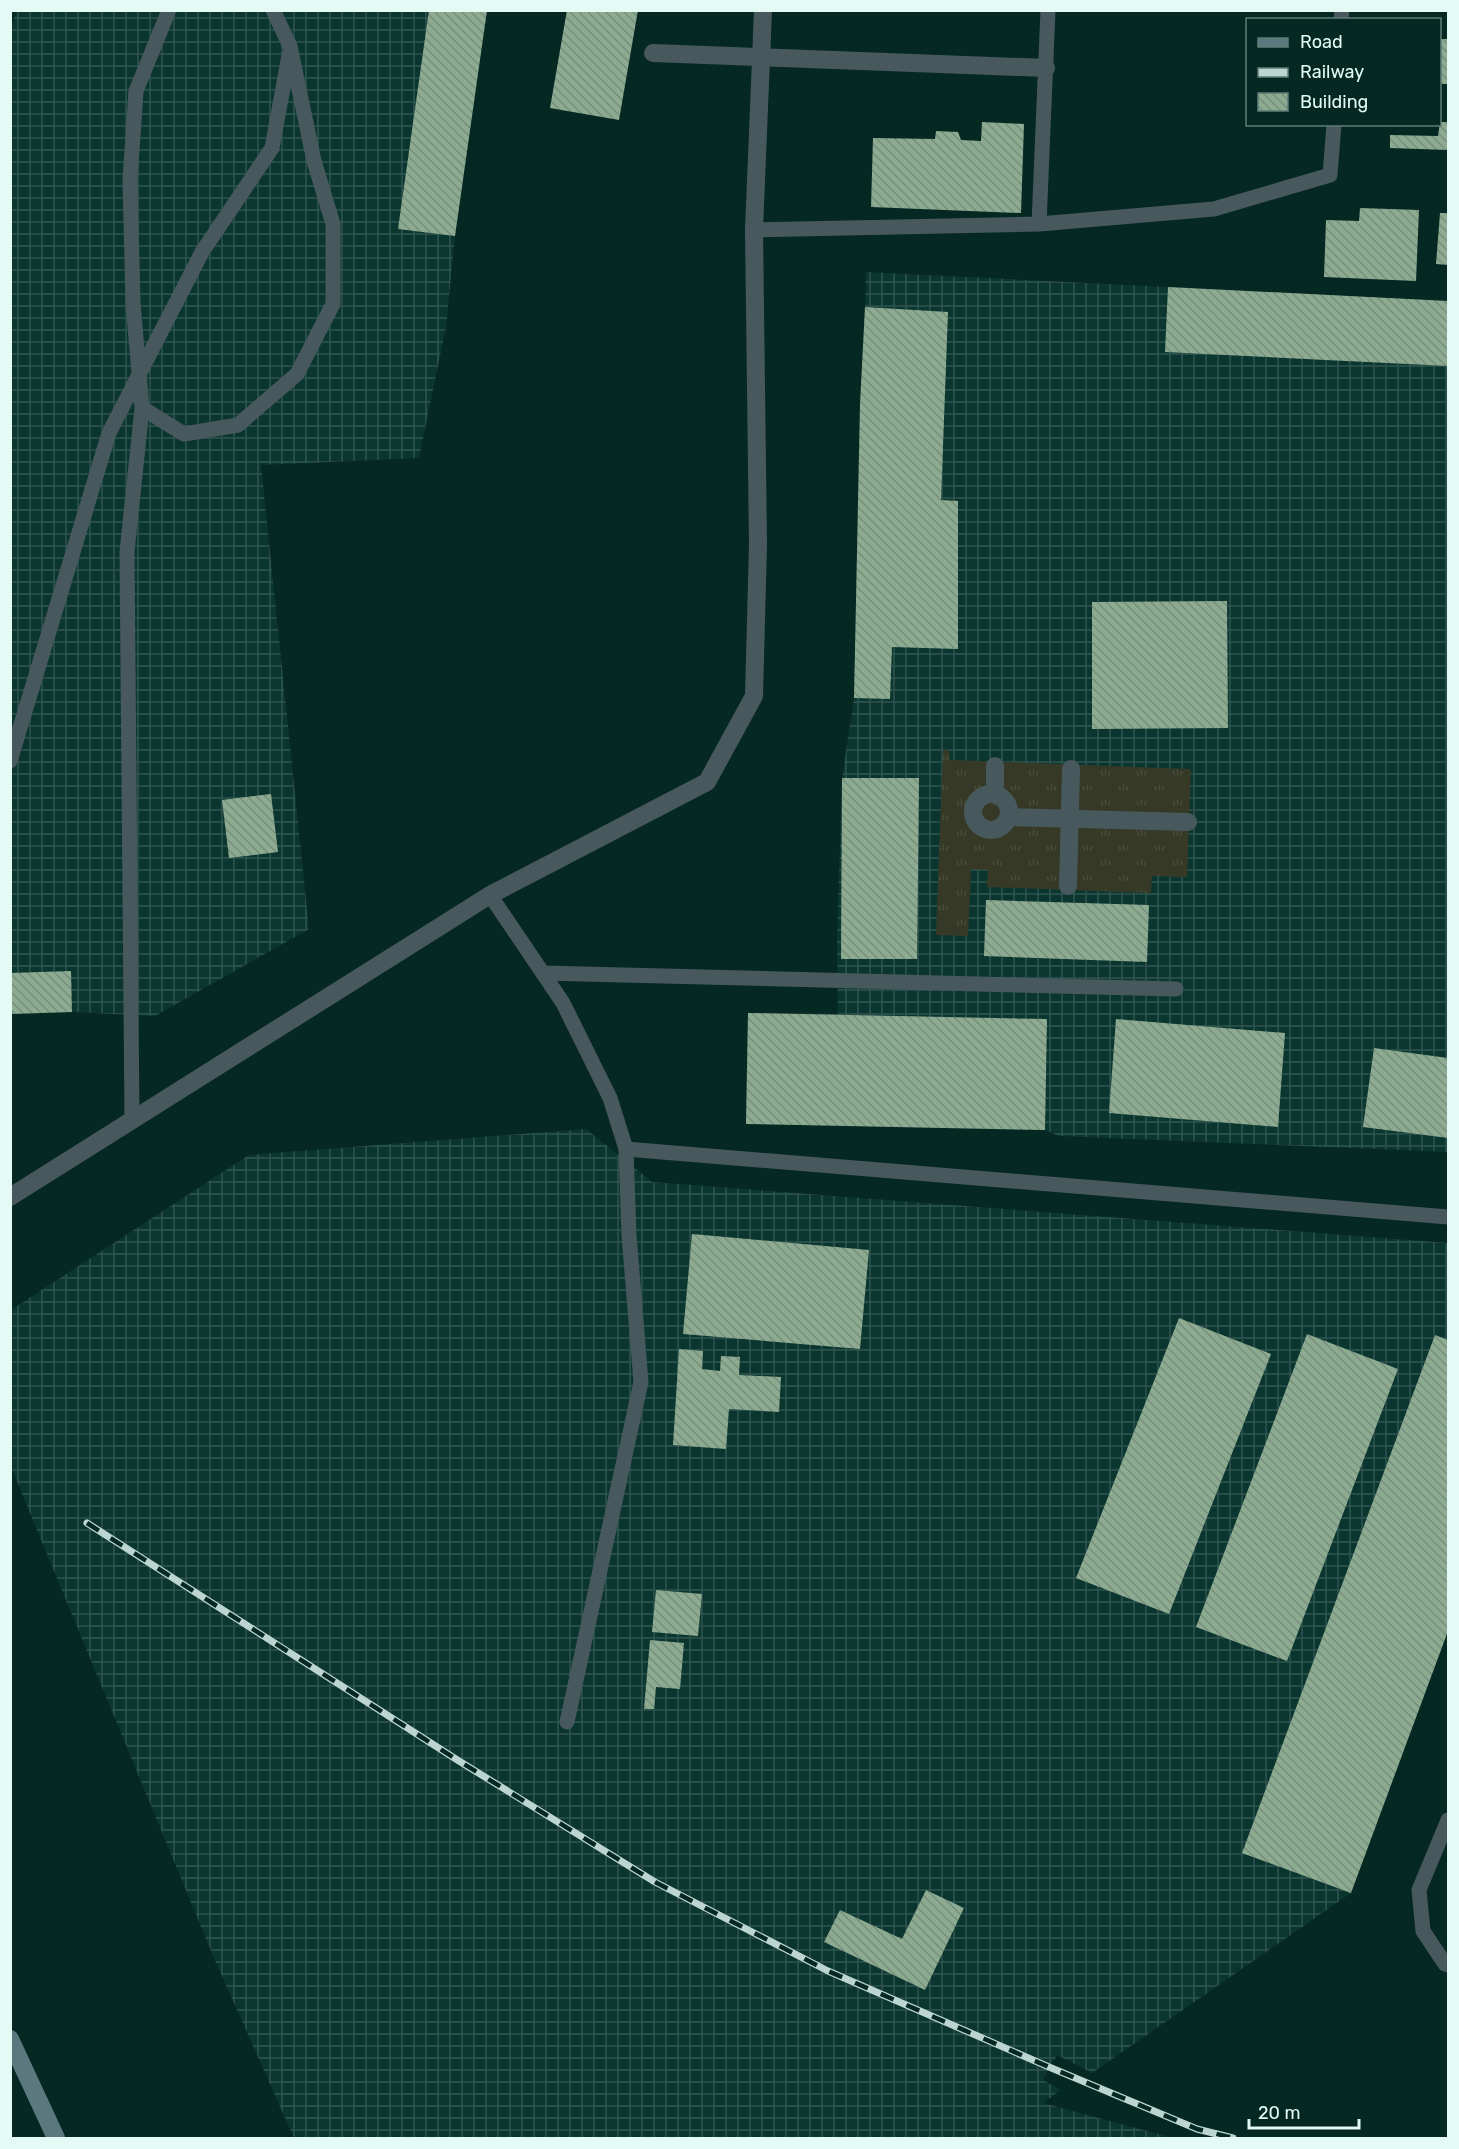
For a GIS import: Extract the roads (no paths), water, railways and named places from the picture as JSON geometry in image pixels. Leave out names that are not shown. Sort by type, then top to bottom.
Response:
[{"type":"main road","points":[[10,2039],[56,2139]]},
{"type":"street","points":[[10,1197],[490,896],[707,782],[754,696],[758,544],[754,230],[763,10]]},
{"type":"street","points":[[653,52],[1046,68]]},
{"type":"street","points":[[995,766],[995,794]]},
{"type":"street","points":[[1068,886],[1071,769]]},
{"type":"street","points":[[988,794],[1000,796],[1008,806],[1008,817],[1006,823],[996,829],[985,829],[976,822],[973,810],[977,799],[988,794]]},
{"type":"street","points":[[1008,817],[1188,822]]},
{"type":"lane","points":[[132,1120],[127,552],[142,408],[133,303],[130,180],[136,91],[169,10]]},
{"type":"lane","points":[[142,408],[184,434],[238,424],[297,374],[333,304],[333,224],[314,161],[290,46],[273,10]]},
{"type":"lane","points":[[1038,224],[1048,10]]},
{"type":"lane","points":[[10,761],[110,433],[202,252],[272,148],[290,46]]},
{"type":"lane","points":[[754,230],[1038,224],[1214,209],[1330,175],[1334,126]]},
{"type":"lane","points":[[490,896],[564,1004],[610,1098],[626,1149],[629,1235],[641,1382],[567,1722]]},
{"type":"lane","points":[[543,973],[1176,989]]},
{"type":"lane","points":[[626,1149],[1449,1217]]},
{"type":"lane","points":[[1449,1820],[1419,1890],[1423,1931],[1445,1964],[1449,1965]]},
{"type":"railway","points":[[87,1523],[459,1761],[655,1882],[828,1971],[1197,2129],[1233,2138]]}]
